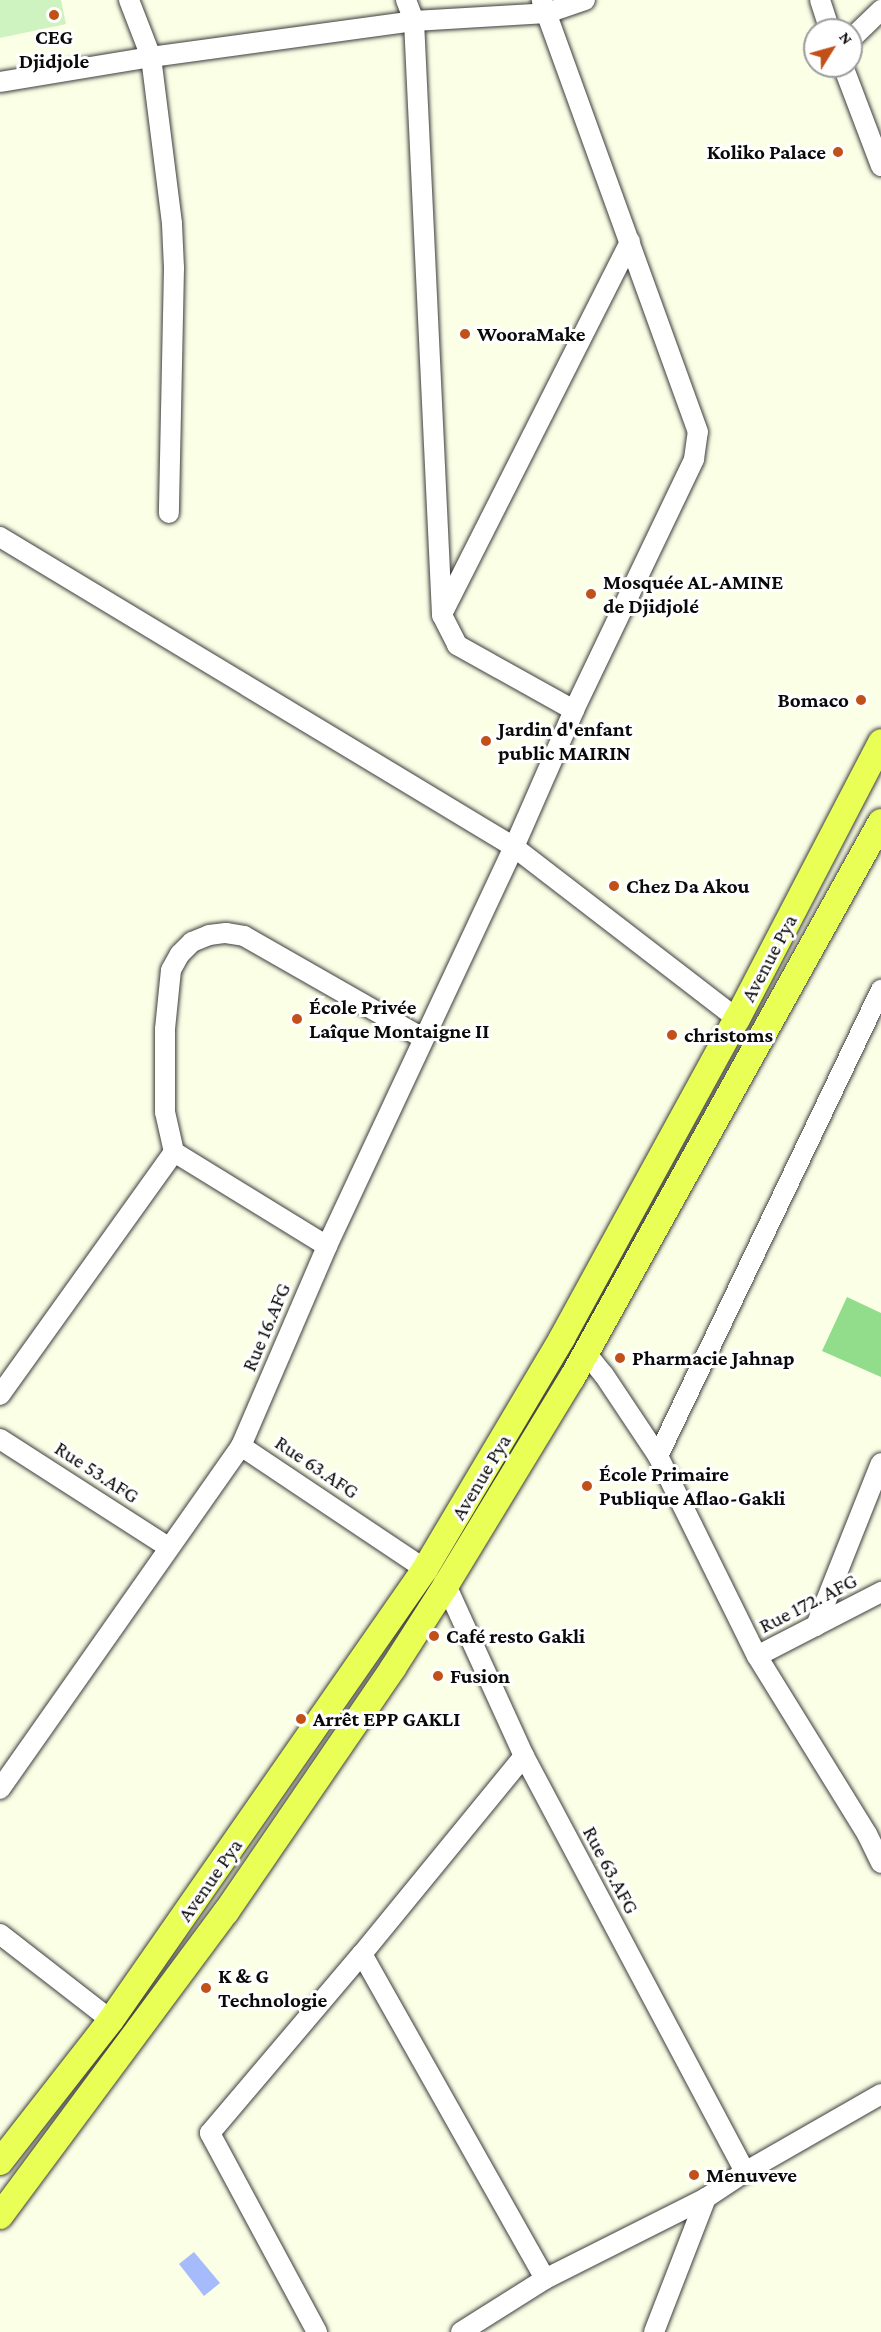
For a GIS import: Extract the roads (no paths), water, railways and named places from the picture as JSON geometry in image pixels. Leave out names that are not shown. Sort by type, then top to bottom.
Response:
[{"type":"main road","name":"Avenue Pya","points":[[0,2162],[111,2020],[425,1569],[562,1338],[737,1019],[881,742]]},
{"type":"main road","name":"Avenue Pya","points":[[0,2216],[226,1912],[393,1668],[446,1585],[586,1353],[881,822]]},
{"type":"main road","points":[[562,1338],[586,1353]]},
{"type":"main road","points":[[425,1569],[446,1585]]},
{"type":"street","points":[[129,0],[151,57],[172,224],[174,268],[168,513]]},
{"type":"street","points":[[406,0],[414,21],[442,615],[457,645],[574,710]]},
{"type":"street","points":[[0,82],[151,57],[585,0]]},
{"type":"street","points":[[820,0],[826,18]]},
{"type":"street","name":"Rue 16.AFG","points":[[0,1789],[241,1446],[327,1246],[514,848],[574,710],[694,459],[698,446],[698,432],[545,7]]},
{"type":"street","points":[[863,27],[881,10]]},
{"type":"street","points":[[848,78],[881,166]]},
{"type":"street","points":[[442,615],[630,242]]},
{"type":"street","points":[[0,537],[514,848],[737,1019]]},
{"type":"street","points":[[327,1246],[174,1152],[165,1112],[165,1029],[171,970],[180,954],[201,939],[226,933],[244,936],[423,1038]]},
{"type":"street","points":[[658,1456],[881,990]]},
{"type":"street","points":[[0,1395],[174,1152]]},
{"type":"street","points":[[586,1353],[604,1375],[658,1456],[757,1656],[874,1831],[881,1863]]},
{"type":"street","name":"Rue 53.AFG","points":[[0,1438],[168,1547]]},
{"type":"street","name":"Rue 63.AFG","points":[[241,1446],[425,1569]]},
{"type":"street","points":[[816,1626],[881,1463]]},
{"type":"street","name":"Rue 63.AFG","points":[[446,1585],[524,1756],[745,2172]]},
{"type":"street","name":"Rue 172. AFG","points":[[757,1656],[881,1592]]},
{"type":"street","points":[[317,2332],[210,2133],[362,1954],[524,1756]]},
{"type":"street","points":[[0,1934],[111,2020]]},
{"type":"street","points":[[362,1954],[545,2279]]},
{"type":"street","points":[[460,2332],[545,2279],[706,2198],[745,2172],[881,2094]]},
{"type":"street","points":[[654,2332],[706,2198]]},
{"type":"water","points":[[194,2252],[220,2283],[204,2296],[179,2264]]},
{"type":"place","name":"CEG Djidjole","points":[[54,15]]},
{"type":"place","name":"Koliko Palace","points":[[838,152]]},
{"type":"place","name":"WooraMake","points":[[465,334]]},
{"type":"place","name":"Mosquée AL-AMINE de Djidjolé","points":[[591,594]]},
{"type":"place","name":"Bomaco","points":[[861,700]]},
{"type":"place","name":"Jardin d'enfant public MAIRIN","points":[[486,741]]},
{"type":"place","name":"Chez Da Akou","points":[[614,886]]},
{"type":"place","name":"École Privée Laîque Montaigne II","points":[[297,1019]]},
{"type":"place","name":"christoms","points":[[672,1035]]},
{"type":"place","name":"Pharmacie Jahnap","points":[[620,1358]]},
{"type":"place","name":"École Primaire Publique Aflao-Gakli","points":[[587,1486]]},
{"type":"place","name":"Café resto Gakli","points":[[434,1636]]},
{"type":"place","name":"Fusion","points":[[438,1676]]},
{"type":"place","name":"Arrêt EPP GAKLI","points":[[301,1719]]},
{"type":"place","name":"K & G Technologie","points":[[206,1988]]},
{"type":"place","name":"Menuveve","points":[[694,2175]]}]
